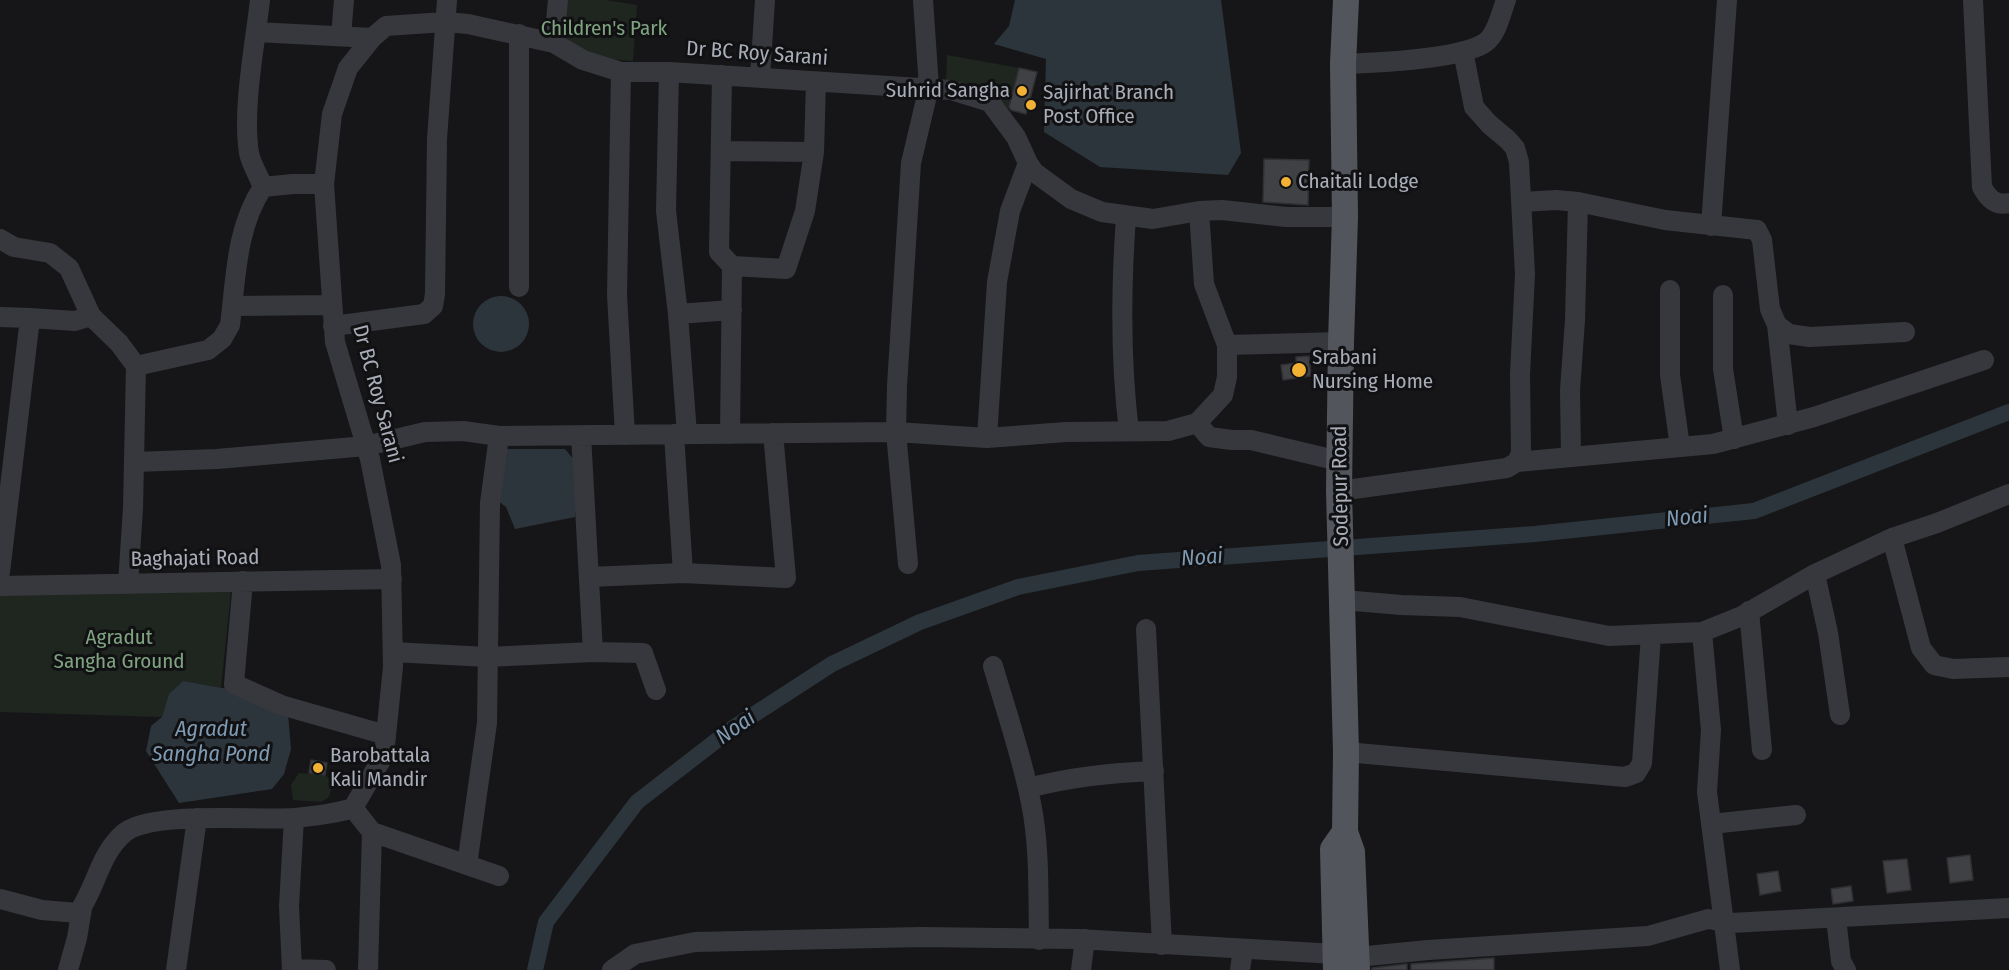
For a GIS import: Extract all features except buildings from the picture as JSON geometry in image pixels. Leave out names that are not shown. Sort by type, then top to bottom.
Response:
[{"type":"main road","name":"Sodepur Road","points":[[1346,0],[1343,64],[1345,217],[1339,461],[1346,752],[1345,832],[1352,852],[1346,963]]},
{"type":"street","points":[[260,0],[247,112],[247,136],[250,155],[263,187]]},
{"type":"street","points":[[341,36],[344,0]]},
{"type":"street","points":[[333,326],[424,314],[433,306],[437,139],[447,0]]},
{"type":"street","points":[[554,43],[558,0]]},
{"type":"street","points":[[760,77],[765,0]]},
{"type":"street","points":[[908,564],[896,432],[911,164],[929,87],[923,0]]},
{"type":"street","points":[[1343,64],[1449,54],[1473,49],[1488,41],[1506,0]]},
{"type":"street","points":[[1711,226],[1727,0]]},
{"type":"street","points":[[1973,0],[1982,187],[1989,199],[2002,205],[2009,204]]},
{"type":"street","name":"Dr BC Roy Sarani","points":[[353,808],[384,755],[393,652],[392,579],[366,446],[335,342],[324,184],[332,114],[348,68],[372,38],[386,26],[445,22],[468,24],[554,43],[583,60],[621,72],[669,72],[951,90],[990,102],[1016,137],[1034,172],[1071,200],[1102,212],[1154,219],[1199,211],[1222,210],[1286,218],[1345,217]]},
{"type":"street","points":[[256,32],[372,38]]},
{"type":"street","points":[[519,34],[519,287]]},
{"type":"street","points":[[1463,51],[1474,107],[1515,148],[1520,162],[1525,274],[1520,374],[1521,453],[1517,462]]},
{"type":"street","points":[[621,72],[617,295],[625,435]]},
{"type":"street","points":[[669,72],[666,211],[678,314],[683,573]]},
{"type":"street","points":[[722,75],[719,252],[732,266],[730,434]]},
{"type":"street","points":[[732,266],[786,268],[805,211],[814,152],[816,82]]},
{"type":"street","points":[[721,151],[814,152]]},
{"type":"street","points":[[987,438],[998,282],[1010,211],[1028,163]]},
{"type":"street","points":[[263,187],[324,184]]},
{"type":"street","points":[[136,366],[208,350],[222,339],[230,325],[243,228],[252,204],[263,187]]},
{"type":"street","points":[[1521,202],[1556,200],[1578,202],[1665,220],[1757,230],[1760,233],[1770,309],[1776,325],[1788,425]]},
{"type":"street","points":[[1570,457],[1570,390],[1575,320],[1578,202]]},
{"type":"street","points":[[134,462],[217,459],[366,446],[425,432],[463,431],[499,436],[896,432],[987,438],[1066,432],[1168,431],[1197,423],[1223,395],[1227,376],[1227,345],[1203,284],[1199,211]]},
{"type":"street","points":[[1126,216],[1123,321],[1124,391],[1129,431]]},
{"type":"street","points":[[0,239],[14,247],[50,253],[69,268],[91,316],[119,343],[136,366],[133,508],[128,584]]},
{"type":"street","points":[[1670,290],[1670,375],[1680,447]]},
{"type":"street","points":[[1723,295],[1723,369],[1734,439]]},
{"type":"street","points":[[232,306],[331,305]]},
{"type":"street","points":[[678,314],[732,310]]},
{"type":"street","points":[[0,317],[75,321],[91,316]]},
{"type":"street","points":[[0,572],[7,443],[30,318]]},
{"type":"street","points":[[1776,325],[1790,334],[1810,337],[1905,332]]},
{"type":"street","points":[[1227,345],[1341,342]]},
{"type":"street","points":[[1340,502],[1507,468],[1517,462],[1713,444],[1788,425],[1984,360]]},
{"type":"street","points":[[1197,423],[1209,437],[1251,440],[1339,461]]},
{"type":"street","points":[[589,577],[683,573],[786,578],[773,434]]},
{"type":"street","points":[[581,435],[593,652]]},
{"type":"street","points":[[467,865],[487,723],[490,504],[499,436]]},
{"type":"street","points":[[1342,592],[1401,605],[1460,607],[1609,636],[1702,632],[1749,612],[1815,574],[1892,538],[1937,523],[2009,494]]},
{"type":"street","points":[[1892,538],[1921,648],[1934,665],[1953,669],[2009,667]]},
{"type":"street","points":[[1815,574],[1828,633],[1840,715]]},
{"type":"street","name":"Baghajati Road","points":[[0,586],[392,579]]},
{"type":"street","points":[[243,581],[234,684],[281,705],[386,735]]},
{"type":"street","points":[[1749,612],[1762,750]]},
{"type":"street","points":[[1146,629],[1162,945]]},
{"type":"street","points":[[1702,632],[1712,730],[1707,792],[1730,970]]},
{"type":"street","points":[[1346,752],[1625,777],[1636,773],[1642,763],[1651,635]]},
{"type":"street","points":[[393,652],[488,657],[643,652],[656,690]]},
{"type":"street","points":[[993,666],[1028,788],[1036,841],[1039,940]]},
{"type":"street","points":[[1028,788],[1069,778],[1107,773],[1154,771]]},
{"type":"street","points":[[68,970],[82,908],[107,852],[124,832],[144,822],[197,818],[294,818],[339,813],[353,808],[372,832],[499,876]]},
{"type":"street","points":[[1711,824],[1796,815]]},
{"type":"street","points":[[176,970],[197,818]]},
{"type":"street","points":[[294,818],[290,906],[292,969],[326,970]]},
{"type":"street","points":[[368,970],[372,832]]},
{"type":"street","points":[[0,899],[63,913],[78,913],[82,908]]},
{"type":"street","points":[[612,970],[635,954],[695,942],[921,937],[1085,939],[1243,949],[1346,963],[1428,950],[1648,936],[1708,920],[1731,923],[2009,908]]},
{"type":"street","points":[[1836,918],[1841,961],[1846,970]]},
{"type":"street","points":[[1081,970],[1085,939]]},
{"type":"street","points":[[1240,970],[1243,949]]},
{"type":"green space","name":"Children's Park","points":[[566,0],[605,0],[637,5],[633,61],[596,58],[565,42]]},
{"type":"green space","points":[[947,55],[1019,68],[1008,109],[973,94],[946,87]]},
{"type":"green space","name":"Agradut Sangha Ground","points":[[232,581],[221,688],[183,681],[169,694],[162,717],[0,712],[0,586]]},
{"type":"green space","points":[[299,773],[325,775],[333,782],[329,797],[321,802],[293,800],[291,785]]},
{"type":"water","points":[[1015,0],[1221,0],[1241,153],[1228,175],[1100,167],[1044,132],[1046,59],[994,44],[1009,26]]},
{"type":"water","points":[[501,296],[512,298],[521,304],[527,313],[529,324],[527,335],[521,344],[512,350],[501,352],[490,350],[481,344],[475,335],[473,324],[475,313],[481,304],[490,298]]},
{"type":"water","points":[[497,449],[565,449],[579,466],[575,517],[515,529],[506,507],[492,496]]},
{"type":"water","name":"Agradut Sangha Pond","points":[[183,681],[239,691],[288,714],[291,749],[284,774],[272,789],[179,803],[146,751],[151,726],[162,717],[169,694]]},
{"type":"waterway","name":"Noai","points":[[535,970],[546,922],[637,802],[730,730],[832,664],[920,622],[1018,587],[1138,563],[1535,534],[1754,511],[2009,412]]},
{"type":"place","name":"Suhrid Sangha","points":[[1022,91]]},
{"type":"place","name":"Sajirhat Branch Post Office","points":[[1031,105]]},
{"type":"place","name":"Chaitali Lodge","points":[[1286,182]]},
{"type":"place","name":"Srabani Nursing Home","points":[[1299,370]]},
{"type":"place","name":"Barobattala Kali Mandir","points":[[318,768]]}]
